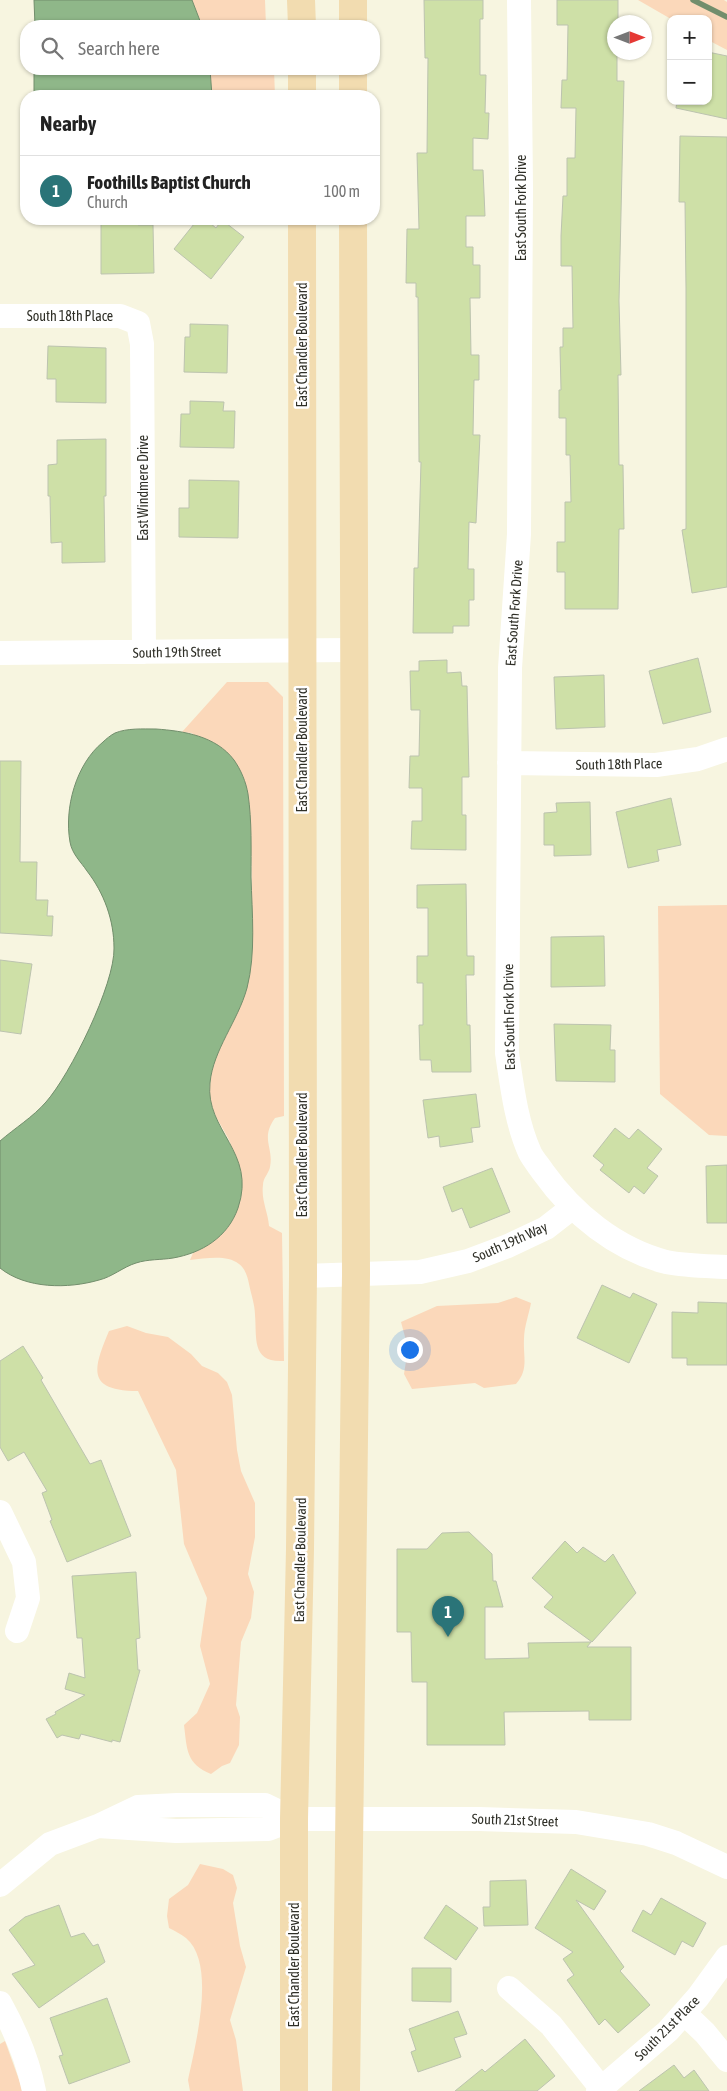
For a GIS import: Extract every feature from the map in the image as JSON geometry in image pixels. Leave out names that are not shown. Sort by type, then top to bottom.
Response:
[{"type":"main road","points":[[302,0],[302,20]]},
{"type":"main road","points":[[353,0],[353,20]]},
{"type":"main road","points":[[302,75],[302,90]]},
{"type":"main road","points":[[352,90],[353,75]]},
{"type":"main road","name":"East Chandler Boulevard","points":[[294,2091],[294,1819],[300,1549],[302,1276],[302,225]]},
{"type":"main road","points":[[346,2091],[356,1274],[353,225]]},
{"type":"street","name":"East South Fork Drive","points":[[520,0],[519,534],[510,668],[507,1053],[514,1102],[530,1153],[551,1183],[573,1207]]},
{"type":"street","name":"South 18th Place","points":[[0,316],[120,316],[138,323]]},
{"type":"street","name":"East Windmere Drive","points":[[138,323],[142,344],[144,652]]},
{"type":"street","name":"South 19th Street","points":[[0,653],[354,650]]},
{"type":"street","name":"South 18th Place","points":[[509,763],[656,765],[698,759],[727,748]]},
{"type":"street","name":"South 19th Way","points":[[302,1276],[420,1272],[468,1261],[508,1246],[546,1228],[573,1207]]},
{"type":"street","points":[[573,1207],[604,1234],[638,1252],[667,1262],[727,1267]]},
{"type":"street","points":[[0,1512],[24,1562],[28,1598],[17,1631]]},
{"type":"street","name":"South 21st Street","points":[[0,1885],[50,1844],[98,1826],[138,1807],[177,1804],[265,1805],[294,1819],[499,1819],[576,1822],[648,1834],[676,1843],[727,1867]]},
{"type":"street","name":"South 21st Place","points":[[600,2090],[668,2031],[684,2014],[727,1956]]},
{"type":"street","points":[[509,1988],[551,2025],[600,2090]]},
{"type":"street","points":[[0,2003],[13,2026],[34,2091]]},
{"type":"street","points":[[684,2014],[705,2033],[727,2060]]},
{"type":"shaded area","points":[[34,0],[192,0],[200,20],[35,20]]},
{"type":"shaded area","points":[[192,0],[265,0],[266,20],[200,20]]},
{"type":"shaded area","points":[[638,0],[724,0],[727,2],[727,50],[712,42],[712,15],[667,15],[667,17]]},
{"type":"shaded area","points":[[34,75],[210,75],[212,90],[34,90]]},
{"type":"shaded area","points":[[210,75],[274,75],[275,90],[212,90]]},
{"type":"shaded area","points":[[227,682],[268,682],[283,697],[284,1116],[275,1118],[268,1132],[271,1160],[263,1182],[263,1190],[269,1226],[282,1233],[284,1361],[273,1361],[266,1358],[258,1347],[254,1303],[247,1276],[241,1266],[234,1261],[222,1258],[190,1260],[193,1253],[220,1236],[230,1224],[237,1209],[230,1142],[213,1109],[210,1086],[215,1061],[243,1000],[250,969],[252,885],[248,794],[192,733],[182,732]]},
{"type":"shaded area","points":[[135,729],[156,729],[188,733],[218,745],[237,764],[245,781],[248,794],[251,825],[252,961],[243,1000],[216,1059],[210,1083],[211,1100],[215,1115],[236,1156],[241,1172],[242,1189],[238,1208],[234,1218],[221,1235],[204,1248],[184,1256],[136,1263],[104,1279],[74,1285],[48,1285],[22,1280],[0,1268],[0,1141],[30,1118],[46,1102],[67,1072],[99,1005],[112,964],[114,948],[114,938],[107,907],[93,879],[77,858],[70,842],[69,815],[74,788],[79,774],[94,751],[115,733]]},
{"type":"shaded area","points":[[727,905],[727,1136],[709,1135],[660,1094],[658,906]]},
{"type":"shaded area","points":[[516,1297],[531,1303],[524,1334],[524,1368],[516,1384],[484,1388],[475,1383],[412,1389],[404,1374],[408,1348],[401,1322],[437,1306],[498,1303]]},
{"type":"shaded area","points":[[127,1326],[146,1333],[168,1337],[191,1354],[202,1366],[218,1373],[227,1382],[232,1395],[237,1450],[241,1471],[255,1503],[255,1537],[248,1574],[254,1592],[251,1618],[241,1642],[236,1705],[240,1717],[239,1745],[230,1763],[211,1774],[197,1766],[189,1755],[184,1725],[197,1713],[210,1684],[200,1646],[207,1598],[184,1544],[176,1470],[138,1391],[109,1387],[102,1382],[98,1375],[99,1356],[109,1331]]},
{"type":"shaded area","points":[[200,1864],[223,1869],[233,1875],[237,1888],[233,1903],[240,1946],[246,1967],[230,2020],[236,2040],[243,2091],[190,2091],[188,2080],[199,2027],[201,2006],[202,1985],[200,1966],[195,1950],[186,1938],[169,1928],[167,1916],[169,1899],[188,1885]]},
{"type":"shaded area","points":[[5,2041],[23,2091],[0,2091],[0,2044]]},
{"type":"building","points":[[424,0],[483,0],[483,19],[480,19],[480,75],[486,75],[485,113],[489,113],[488,139],[473,138],[473,170],[483,170],[485,216],[466,216],[466,247],[473,247],[473,265],[480,265],[480,298],[470,298],[471,355],[479,355],[479,380],[474,380],[473,435],[480,435],[476,523],[469,522],[468,569],[474,569],[474,600],[469,600],[469,626],[453,626],[453,633],[413,633],[414,568],[418,568],[421,462],[419,462],[418,297],[416,297],[416,283],[406,283],[407,229],[419,229],[417,153],[427,153],[428,58],[425,58]]},
{"type":"building","points":[[557,0],[618,0],[618,15],[607,15],[607,60],[617,60],[617,81],[624,81],[619,301],[621,375],[618,375],[619,465],[623,465],[624,529],[619,529],[618,609],[565,609],[565,572],[557,572],[557,542],[565,542],[565,502],[571,502],[570,455],[566,455],[566,418],[559,418],[559,390],[561,390],[560,347],[563,347],[563,328],[573,328],[572,266],[561,266],[561,236],[563,196],[567,196],[567,158],[575,158],[576,108],[561,108],[562,80],[567,80],[568,25],[557,25]]},
{"type":"building","points":[[712,53],[727,56],[727,119],[676,108],[676,105],[712,105]]},
{"type":"building","points":[[680,136],[727,137],[727,587],[692,593],[682,530],[686,529],[686,288],[685,202],[679,202]]},
{"type":"building","points":[[101,225],[153,225],[154,273],[101,274]]},
{"type":"building","points":[[193,225],[212,225],[216,228],[218,225],[228,225],[244,237],[211,279],[174,249]]},
{"type":"building","points":[[190,324],[228,325],[227,373],[184,372],[185,337],[190,337]]},
{"type":"building","points":[[48,346],[106,348],[106,403],[56,402],[56,379],[47,379]]},
{"type":"building","points":[[190,401],[224,402],[223,411],[235,411],[234,448],[180,447],[181,414],[190,414]]},
{"type":"building","points":[[106,439],[106,496],[104,496],[105,562],[62,563],[62,542],[51,543],[48,465],[57,464],[57,440]]},
{"type":"building","points":[[189,480],[239,481],[238,538],[179,537],[179,508],[189,508]]},
{"type":"building","points":[[698,658],[711,712],[663,724],[649,671]]},
{"type":"building","points":[[447,660],[447,673],[461,672],[462,686],[467,686],[469,777],[462,777],[462,815],[466,815],[466,850],[411,849],[412,821],[422,821],[422,788],[409,788],[410,756],[419,756],[420,710],[411,710],[410,671],[419,671],[419,661]]},
{"type":"building","points":[[604,675],[605,727],[556,729],[554,677]]},
{"type":"building","points":[[0,761],[21,761],[20,862],[37,862],[36,900],[48,900],[47,916],[53,916],[52,936],[0,933]]},
{"type":"building","points":[[671,798],[681,845],[657,850],[659,861],[628,868],[616,812]]},
{"type":"building","points":[[590,802],[591,855],[554,856],[554,845],[544,845],[544,813],[557,812],[556,803]]},
{"type":"building","points":[[466,884],[467,956],[474,956],[474,975],[466,975],[467,1025],[470,1025],[471,1072],[432,1072],[431,1060],[420,1060],[419,1025],[423,1025],[423,983],[417,983],[417,956],[428,956],[428,908],[417,908],[417,885]]},
{"type":"building","points":[[604,936],[605,986],[551,987],[551,937]]},
{"type":"building","points":[[0,960],[32,964],[21,1034],[0,1031]]},
{"type":"building","points":[[554,1024],[611,1025],[610,1050],[615,1050],[615,1082],[556,1081]]},
{"type":"building","points":[[476,1094],[480,1127],[471,1128],[473,1142],[440,1147],[439,1136],[428,1138],[423,1100]]},
{"type":"building","points":[[615,1128],[629,1139],[638,1129],[662,1149],[647,1168],[658,1176],[644,1194],[634,1186],[629,1193],[600,1170],[604,1165],[593,1156]]},
{"type":"building","points":[[727,1165],[727,1223],[707,1223],[706,1166]]},
{"type":"building","points":[[492,1168],[510,1212],[470,1228],[462,1208],[452,1212],[443,1187]]},
{"type":"building","points":[[602,1285],[630,1298],[633,1293],[657,1304],[629,1363],[577,1338]]},
{"type":"building","points":[[698,1302],[727,1303],[727,1365],[687,1365],[687,1358],[672,1358],[672,1312],[698,1313]]},
{"type":"building","points":[[23,1346],[43,1378],[41,1380],[90,1464],[101,1460],[131,1536],[67,1562],[50,1521],[52,1520],[42,1493],[47,1491],[24,1452],[8,1461],[0,1447],[0,1361]]},
{"type":"building","points":[[469,1532],[492,1554],[493,1581],[496,1581],[503,1607],[485,1607],[485,1659],[529,1658],[528,1643],[591,1642],[587,1647],[631,1647],[631,1720],[589,1720],[589,1711],[504,1712],[505,1745],[427,1745],[427,1682],[412,1682],[411,1632],[397,1632],[397,1549],[427,1549],[442,1533]]},
{"type":"building","points":[[565,1541],[577,1553],[583,1547],[605,1562],[613,1554],[636,1593],[592,1642],[544,1607],[553,1597],[532,1578]]},
{"type":"building","points":[[136,1572],[140,1638],[136,1639],[138,1670],[140,1670],[120,1742],[112,1740],[112,1742],[81,1734],[79,1739],[62,1735],[57,1738],[46,1719],[85,1695],[65,1689],[69,1673],[85,1678],[82,1638],[77,1638],[72,1576]]},
{"type":"building","points":[[571,1869],[606,1891],[594,1910],[576,1900],[624,1967],[620,1971],[650,2005],[618,2033],[605,2019],[599,2025],[567,1980],[574,1975],[563,1959],[573,1952],[535,1928]]},
{"type":"building","points":[[526,1880],[528,1925],[484,1926],[483,1907],[490,1907],[490,1881]]},
{"type":"building","points":[[661,1898],[706,1923],[693,1947],[682,1941],[675,1955],[632,1931],[643,1910],[651,1915]]},
{"type":"building","points":[[59,1905],[71,1937],[84,1933],[93,1946],[98,1944],[105,1962],[39,2008],[12,1974],[35,1965],[9,1930],[25,1917]]},
{"type":"building","points":[[446,1905],[478,1928],[456,1960],[424,1938]]},
{"type":"building","points":[[412,1968],[451,1968],[451,2002],[412,2001]]},
{"type":"building","points":[[107,1998],[130,2062],[69,2084],[59,2056],[63,2055],[50,2018]]},
{"type":"building","points":[[458,2011],[467,2034],[454,2038],[461,2057],[418,2072],[411,2052],[416,2050],[409,2029]]},
{"type":"building","points":[[525,2039],[555,2076],[537,2091],[455,2091],[482,2069],[485,2072]]},
{"type":"building","points":[[674,2065],[684,2078],[694,2070],[709,2091],[639,2091]]},
{"type":"waterway","points":[[693,0],[727,17]]},
{"type":"place","name":"Foothills Baptist Church","points":[[448,1637]]}]
